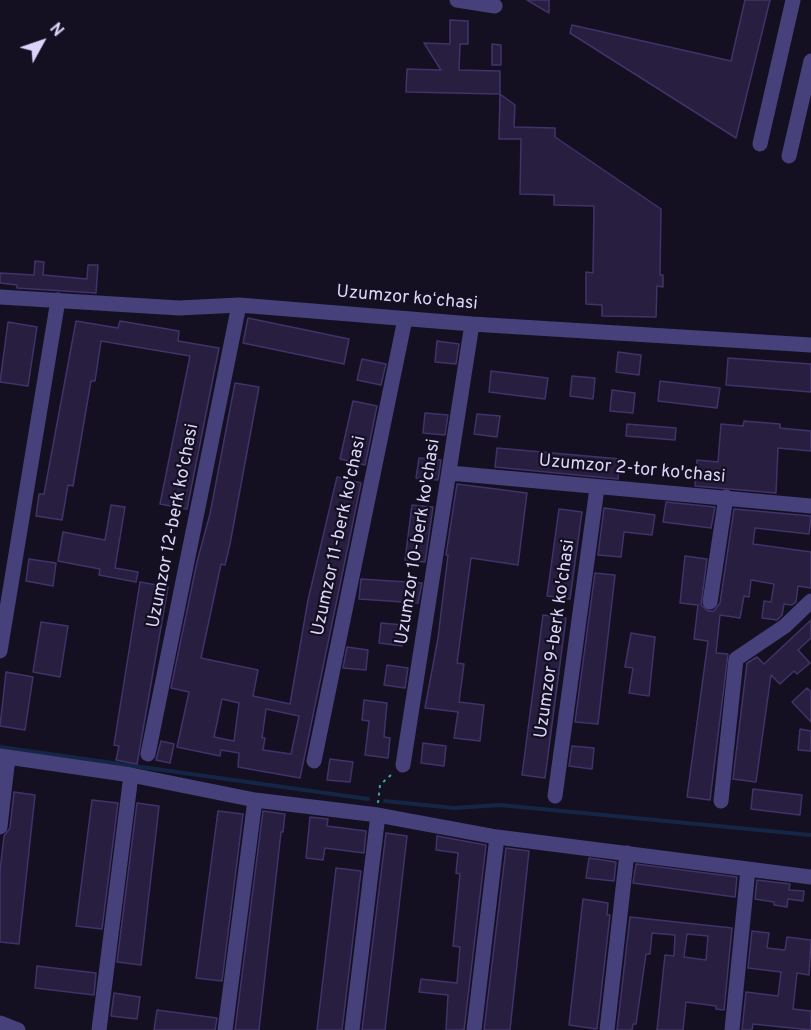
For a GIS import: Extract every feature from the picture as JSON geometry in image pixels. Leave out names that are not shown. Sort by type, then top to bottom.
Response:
[{"type":"street","points":[[457,0],[495,6]]},
{"type":"street","points":[[760,144],[793,0]]},
{"type":"street","points":[[789,156],[811,61]]},
{"type":"street","name":"Uzumzor koʻchasi","points":[[0,297],[179,308],[239,305],[471,324],[811,345]]},
{"type":"street","points":[[0,651],[58,300]]},
{"type":"street","name":"Uzumzor 12-berk ko'chasi","points":[[148,754],[239,305]]},
{"type":"street","name":"Uzumzor 11-berk ko'chasi","points":[[314,761],[405,319]]},
{"type":"street","name":"Uzumzor 10-berk ko'chasi","points":[[403,765],[450,473],[471,324]]},
{"type":"street","name":"Uzumzor 2-tor ko'chasi","points":[[450,473],[811,506]]},
{"type":"street","name":"Uzumzor 9-berk ko'chasi","points":[[555,796],[597,488]]},
{"type":"street","points":[[710,602],[726,497]]},
{"type":"street","points":[[721,801],[736,659],[785,626],[811,601]]},
{"type":"street","points":[[0,827],[4,757],[130,775],[255,800],[378,808],[497,837],[811,877]]},
{"type":"street","points":[[99,1030],[130,775]]},
{"type":"street","points":[[225,1030],[255,800]]},
{"type":"street","points":[[352,1030],[378,808]]},
{"type":"street","points":[[474,1030],[497,837]]},
{"type":"street","points":[[606,1030],[627,853]]},
{"type":"street","points":[[732,1030],[748,869]]},
{"type":"street","points":[[0,1023],[18,1030]]},
{"type":"path","points":[[378,808],[380,785],[403,765]]},
{"type":"building","points":[[527,0],[549,0],[549,13]]},
{"type":"building","points":[[745,0],[770,0],[736,138],[570,33],[572,25],[731,61]]},
{"type":"building","points":[[450,20],[468,21],[468,44],[460,44],[459,70],[500,71],[500,94],[406,92],[407,69],[441,70],[424,43],[450,44]]},
{"type":"building","points":[[492,44],[501,45],[501,65],[492,65]]},
{"type":"building","points":[[500,94],[515,105],[514,127],[555,128],[555,137],[661,209],[660,275],[663,275],[663,287],[657,286],[656,317],[602,316],[602,305],[586,304],[586,272],[593,273],[594,206],[554,205],[554,195],[520,194],[521,139],[499,139]]},
{"type":"building","points":[[35,261],[44,262],[43,275],[87,279],[88,265],[98,265],[96,293],[17,288],[17,285],[0,283],[0,273],[34,275]]},
{"type":"building","points":[[248,318],[349,339],[344,364],[243,343]]},
{"type":"building","points":[[76,321],[118,328],[120,321],[179,331],[178,341],[219,348],[187,509],[160,504],[190,356],[101,341],[95,381],[91,381],[73,486],[68,485],[62,520],[36,516],[39,494],[44,494]]},
{"type":"building","points":[[8,322],[37,327],[28,386],[0,382]]},
{"type":"building","points":[[437,341],[459,344],[456,364],[435,362]]},
{"type":"building","points":[[618,352],[641,355],[639,375],[616,372]]},
{"type":"building","points":[[728,358],[811,364],[811,392],[726,385]]},
{"type":"building","points":[[362,359],[386,364],[381,385],[357,380]]},
{"type":"building","points":[[491,371],[548,378],[545,399],[489,392]]},
{"type":"building","points":[[572,376],[595,378],[593,399],[570,396]]},
{"type":"building","points":[[660,381],[720,388],[717,408],[658,401]]},
{"type":"building","points":[[235,383],[259,387],[230,544],[225,565],[221,564],[201,658],[258,670],[253,696],[290,704],[308,600],[337,477],[361,483],[300,778],[238,767],[239,753],[221,750],[220,756],[177,747],[189,692],[171,688],[197,562],[210,514]],"holes":[[[222,699],[239,703],[234,741],[214,737]],[[266,709],[299,716],[291,754],[263,750],[265,738],[262,738]]]},
{"type":"building","points":[[612,390],[635,393],[633,413],[610,411]]},
{"type":"building","points":[[353,401],[377,406],[365,465],[340,459]]},
{"type":"building","points":[[425,413],[448,415],[445,435],[423,433]]},
{"type":"building","points":[[477,414],[500,416],[497,437],[474,434]]},
{"type":"building","points":[[744,421],[780,424],[780,428],[811,431],[811,451],[778,448],[776,493],[695,486],[697,460],[718,462],[721,424],[743,426]]},
{"type":"building","points":[[627,424],[676,428],[675,440],[626,436]]},
{"type":"building","points":[[497,448],[620,459],[618,479],[495,467]]},
{"type":"building","points":[[419,458],[441,460],[438,480],[416,478]]},
{"type":"building","points":[[457,484],[527,493],[518,565],[471,558],[457,663],[464,664],[459,702],[484,705],[480,741],[454,738],[458,712],[425,708],[438,638],[448,555],[446,555]]},
{"type":"building","points":[[666,502],[715,507],[711,528],[663,522]]},
{"type":"building","points":[[111,505],[125,507],[115,568],[138,572],[136,582],[99,575],[100,569],[58,561],[63,532],[105,540]]},
{"type":"building","points":[[412,505],[433,507],[425,562],[405,560]]},
{"type":"building","points":[[604,508],[655,515],[652,535],[624,532],[621,557],[598,555]]},
{"type":"building","points":[[559,509],[582,512],[570,599],[547,596]]},
{"type":"building","points":[[734,509],[811,516],[809,534],[755,528],[753,544],[811,552],[811,588],[798,586],[796,602],[792,605],[784,604],[782,615],[777,620],[762,618],[764,601],[771,602],[774,584],[751,580],[749,597],[744,596],[740,618],[720,615],[716,653],[728,654],[710,800],[687,797],[708,641],[694,639],[698,605],[680,603],[685,556],[707,559],[701,605],[708,611],[714,611],[720,603]]},
{"type":"building","points":[[29,559],[56,563],[53,586],[26,581]]},
{"type":"building","points":[[595,573],[615,575],[598,724],[575,722]]},
{"type":"building","points":[[361,579],[422,583],[418,603],[359,599]]},
{"type":"building","points":[[140,582],[168,587],[137,764],[116,760],[119,746],[114,745]]},
{"type":"building","points":[[543,615],[566,618],[545,778],[522,775]]},
{"type":"building","points":[[811,620],[811,638],[798,650],[810,663],[797,674],[794,671],[780,684],[771,675],[756,782],[733,779],[747,663],[757,657],[764,664]]},
{"type":"building","points":[[41,622],[68,626],[60,677],[33,672]]},
{"type":"building","points":[[381,623],[404,625],[402,646],[379,643]]},
{"type":"building","points":[[631,633],[655,637],[649,696],[629,693],[633,668],[625,667]]},
{"type":"building","points":[[347,647],[368,650],[366,670],[343,668]]},
{"type":"building","points":[[387,665],[408,668],[405,688],[384,685]]},
{"type":"building","points":[[6,672],[33,677],[25,730],[0,726]]},
{"type":"building","points":[[807,688],[811,692],[811,722],[792,702]]},
{"type":"building","points":[[364,700],[387,703],[384,737],[390,738],[388,758],[365,755],[369,721],[362,720]]},
{"type":"building","points":[[800,729],[811,731],[811,751],[798,750]]},
{"type":"building","points":[[161,741],[174,744],[170,763],[156,760]]},
{"type":"building","points":[[423,743],[446,746],[444,766],[421,763]]},
{"type":"building","points":[[572,746],[594,748],[592,769],[569,766]]},
{"type":"building","points":[[330,759],[353,762],[350,782],[327,780]]},
{"type":"building","points":[[753,789],[802,795],[800,815],[751,809]]},
{"type":"building","points":[[14,792],[35,795],[19,944],[0,942],[0,871],[4,836],[10,828]]},
{"type":"building","points":[[92,800],[118,803],[102,929],[76,926]]},
{"type":"building","points":[[137,803],[159,806],[141,965],[117,962]]},
{"type":"building","points":[[218,811],[243,814],[222,981],[196,978]]},
{"type":"building","points":[[263,811],[285,814],[283,832],[281,832],[259,1030],[235,1030]]},
{"type":"building","points":[[310,817],[328,819],[327,826],[366,831],[364,853],[325,848],[323,860],[306,858]]},
{"type":"building","points":[[386,833],[407,836],[385,1030],[362,1030]]},
{"type":"building","points":[[437,836],[486,845],[464,1030],[446,1030],[448,995],[419,992],[421,979],[457,983],[460,947],[453,946],[460,874],[456,873],[458,853],[436,850]]},
{"type":"building","points":[[506,848],[529,851],[510,1030],[484,1030]]},
{"type":"building","points":[[589,858],[616,862],[614,881],[586,878]]},
{"type":"building","points":[[636,864],[737,877],[735,897],[633,883]]},
{"type":"building","points":[[336,868],[361,871],[342,1030],[317,1030]]},
{"type":"building","points":[[757,880],[790,884],[789,890],[804,891],[803,901],[788,899],[787,907],[755,899]]},
{"type":"building","points":[[583,899],[608,903],[607,915],[610,915],[597,1029],[569,1025]]},
{"type":"building","points":[[630,917],[732,928],[724,1010],[716,1009],[716,1006],[686,1002],[683,1030],[657,1030],[665,955],[674,956],[675,935],[652,933],[650,954],[646,954],[636,1024],[633,1024],[632,1030],[617,1030]],"holes":[[[687,934],[708,936],[706,960],[684,957]]]},
{"type":"building","points":[[752,931],[769,933],[767,948],[785,950],[787,937],[811,940],[809,975],[797,973],[793,1009],[811,1011],[811,1030],[753,1024],[752,1030],[742,1030],[746,992],[778,996],[781,972],[748,968]]},
{"type":"building","points":[[37,966],[96,973],[94,995],[35,988]]},
{"type":"building","points":[[114,993],[140,997],[137,1019],[111,1016]]},
{"type":"building","points":[[157,1010],[217,1018],[215,1030],[154,1030]]},
{"type":"waterway","points":[[0,747],[368,799]]},
{"type":"waterway","points":[[385,801],[454,808],[500,805],[811,835]]}]
